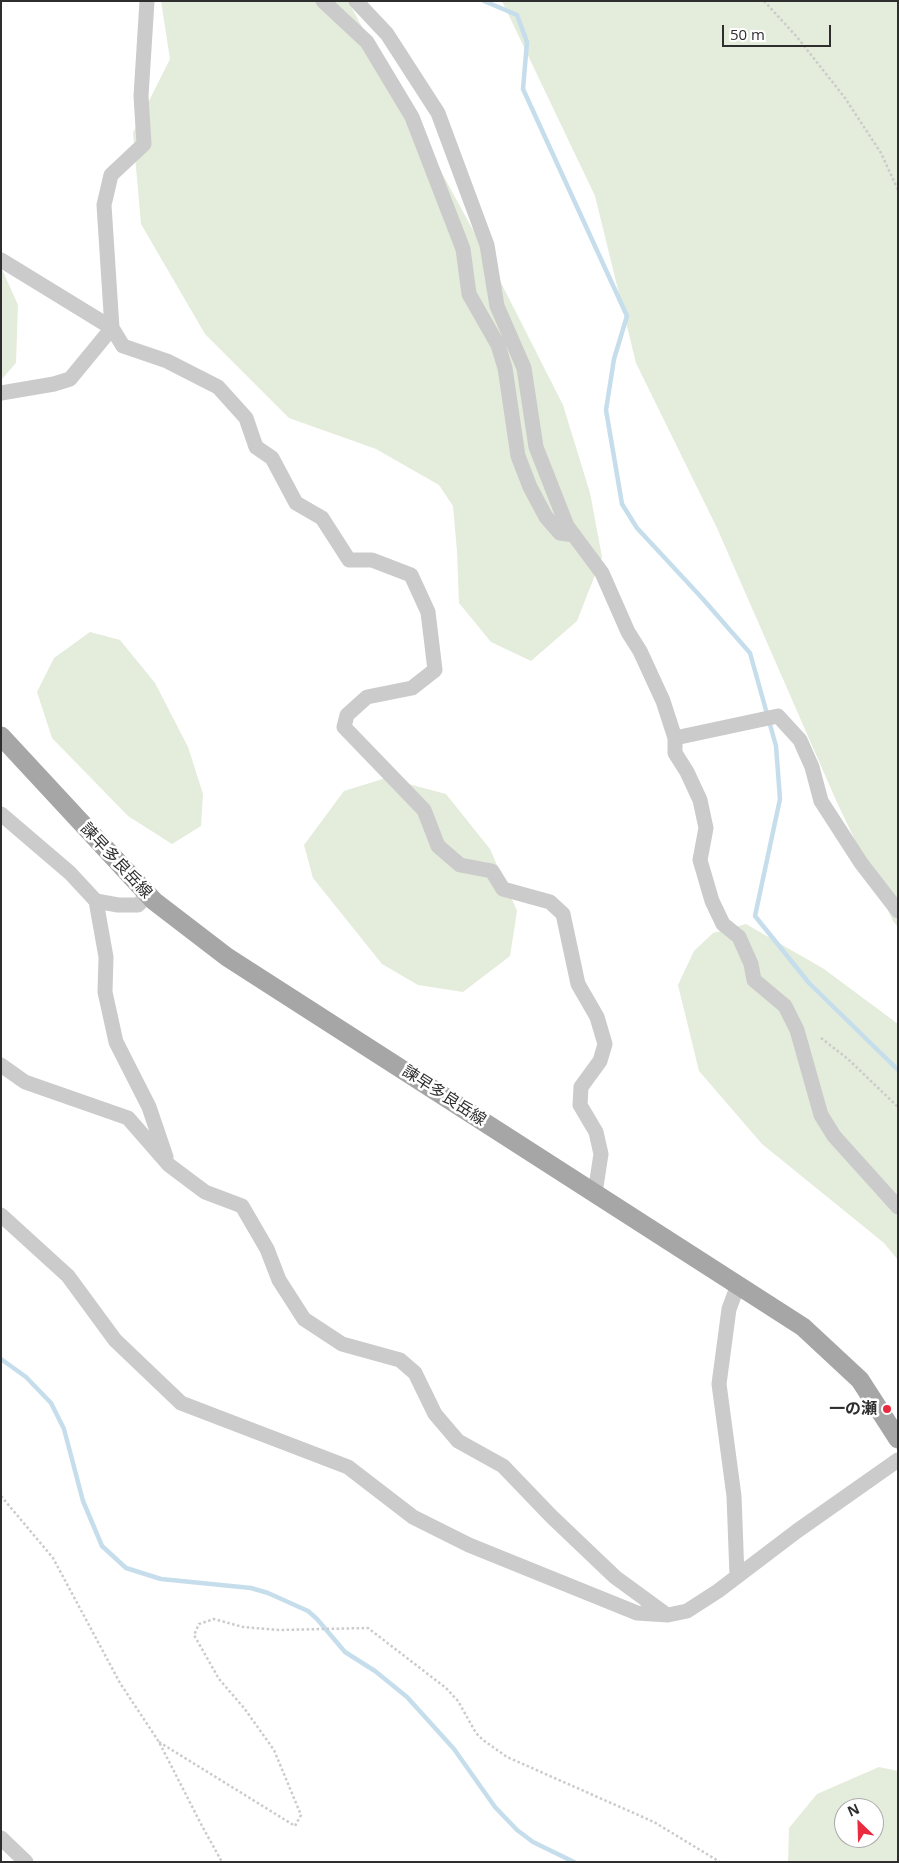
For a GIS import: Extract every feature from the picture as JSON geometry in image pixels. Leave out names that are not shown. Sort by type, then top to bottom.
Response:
[{"type":"main road","name":"諫早多良岳線","points":[[1,736],[147,896],[227,957],[803,1327],[860,1380],[898,1439]]},
{"type":"street","points":[[1,393],[54,384],[70,379],[112,328],[104,205],[111,175],[144,144],[141,96],[147,1]]},
{"type":"street","points":[[323,1],[367,42],[412,117],[463,249],[469,294],[498,345],[505,368],[518,456],[546,518],[560,533],[574,535]]},
{"type":"street","points":[[356,1],[387,34],[438,113],[487,246],[497,306],[524,368],[536,447],[567,526],[602,573],[628,632],[640,651],[663,701],[675,738],[675,753],[687,772],[700,800],[706,828],[700,860],[712,901],[723,924],[740,937],[751,964],[754,980],[785,1006],[797,1030],[821,1115],[834,1136],[898,1207]]},
{"type":"street","points":[[1,260],[112,328],[123,346],[167,361],[218,387],[246,418],[256,447],[272,458],[296,503],[322,518],[349,560],[372,560],[411,575],[428,612],[435,670],[412,688],[367,697],[347,715],[344,727],[424,810],[438,846],[460,865],[492,871],[503,889],[550,902],[563,914],[578,984],[597,1018],[605,1044],[600,1061],[581,1087],[580,1105],[596,1132],[601,1154],[595,1193]]},
{"type":"street","points":[[675,738],[778,716],[800,740],[812,767],[821,801],[861,863],[898,911]]},
{"type":"street","points":[[1,814],[70,873],[96,900],[118,906],[138,905],[147,896]]},
{"type":"street","points":[[96,900],[106,957],[105,992],[116,1042],[149,1107],[169,1166]]},
{"type":"street","points":[[1,1065],[25,1082],[128,1118],[169,1166],[206,1192],[242,1206],[267,1249],[279,1280],[304,1319],[342,1344],[400,1360],[415,1373],[435,1414],[458,1441],[503,1466],[551,1516],[615,1577],[668,1615]]},
{"type":"street","points":[[1,1215],[68,1276],[115,1340],[181,1403],[348,1467],[413,1517],[469,1545],[637,1613],[668,1615],[687,1610],[898,1460]]},
{"type":"street","points":[[737,1576],[734,1496],[719,1384],[729,1309],[738,1285]]},
{"type":"street","points":[[1,1838],[26,1862]]},
{"type":"path","points":[[764,1],[797,37],[845,98],[881,153],[898,190]]},
{"type":"path","points":[[821,1038],[848,1059],[898,1107]]},
{"type":"path","points":[[1,1496],[53,1558],[120,1683],[159,1742],[222,1862]]},
{"type":"path","points":[[159,1742],[295,1826],[301,1815],[274,1750],[244,1708],[218,1679],[194,1635],[198,1624],[214,1619],[243,1626],[279,1630],[368,1628],[446,1688],[458,1701],[476,1733],[506,1757],[654,1822],[720,1862]]},
{"type":"green space","points":[[161,1],[348,1],[491,263],[563,405],[590,493],[602,557],[577,621],[531,661],[491,642],[459,603],[453,506],[439,485],[376,449],[289,418],[205,334],[141,224],[133,133],[170,59]]},
{"type":"green space","points":[[502,1],[898,1],[898,927],[893,921],[835,798],[717,528],[636,363],[595,196]]},
{"type":"green space","points":[[1,267],[18,305],[16,363],[1,380]]},
{"type":"green space","points":[[90,632],[120,640],[155,683],[188,747],[203,794],[201,826],[172,844],[128,816],[52,738],[37,692],[54,658]]},
{"type":"green space","points":[[386,778],[446,794],[490,849],[517,911],[510,956],[463,992],[418,985],[382,964],[313,878],[304,845],[344,791]]},
{"type":"green space","points":[[746,924],[824,969],[898,1024],[898,1260],[884,1243],[762,1144],[699,1071],[678,985],[694,951],[713,933]]},
{"type":"green space","points":[[879,1767],[898,1771],[898,1862],[788,1862],[789,1828],[817,1794]]},
{"type":"waterway","points":[[484,1],[517,15],[527,42],[523,89],[627,316],[614,359],[606,410],[622,504],[637,528],[750,653],[776,746],[780,799],[755,916],[809,983],[898,1070]]},
{"type":"waterway","points":[[1,1359],[26,1377],[51,1403],[64,1429],[83,1501],[102,1546],[126,1568],[161,1579],[251,1588],[268,1593],[308,1611],[345,1652],[375,1671],[407,1697],[454,1749],[495,1807],[517,1830],[533,1842],[574,1862]]},
{"type":"place","name":"一の瀬","points":[[887,1409]]}]
